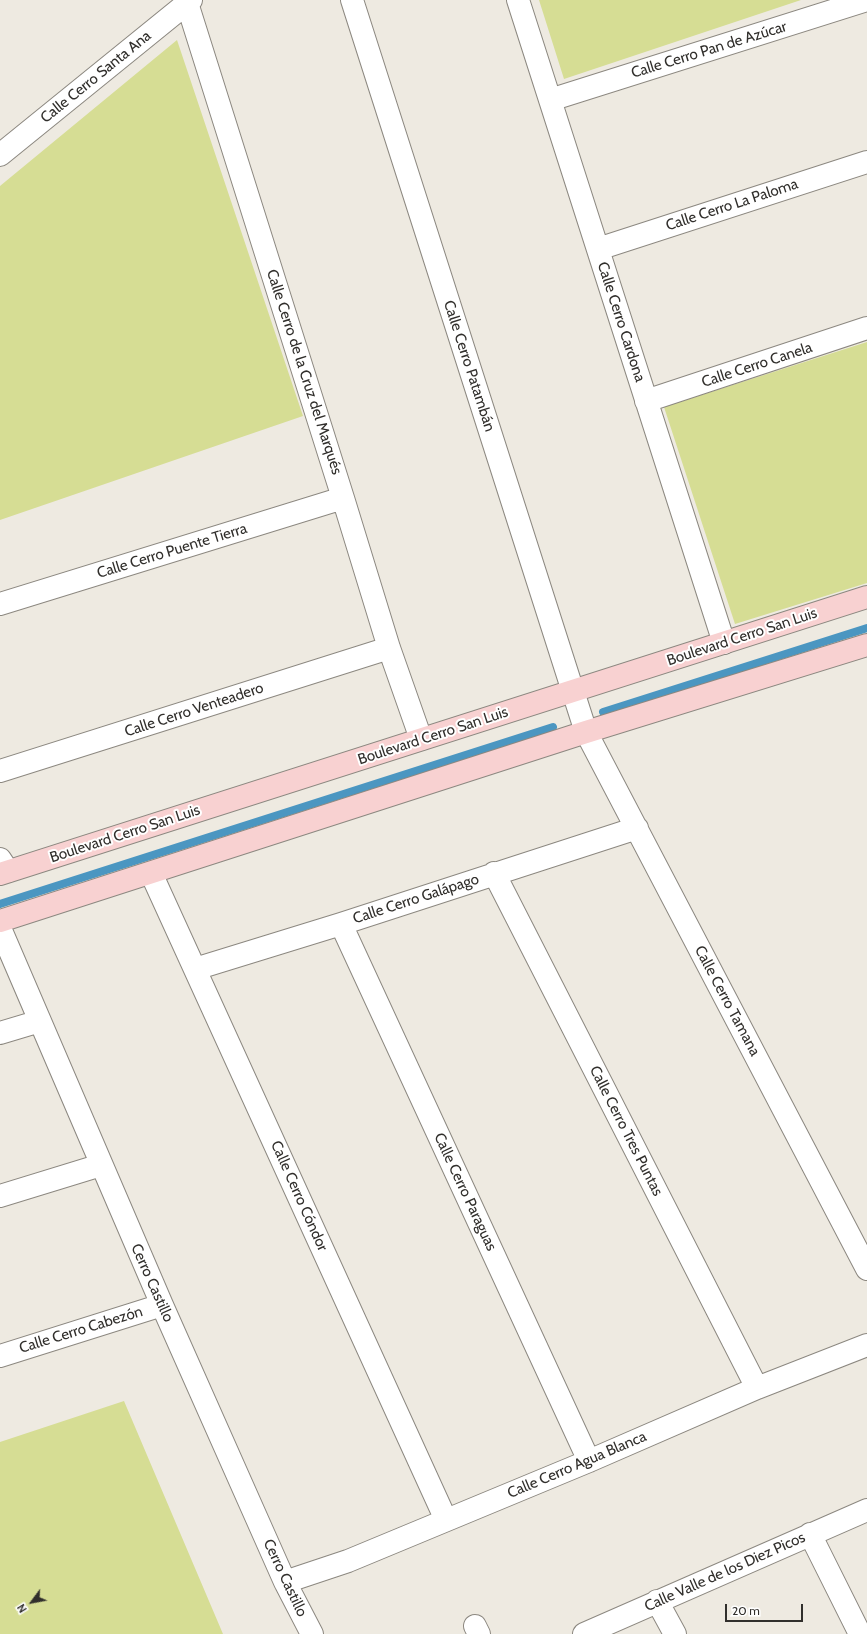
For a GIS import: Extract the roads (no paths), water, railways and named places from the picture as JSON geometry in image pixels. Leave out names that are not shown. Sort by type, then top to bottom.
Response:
[{"type":"street","name":"Calle Cerro Patambán","points":[[352,0],[586,732]]},
{"type":"street","name":"Calle Cerro Cardona","points":[[518,0],[724,643]]},
{"type":"street","name":"Calle Cerro Pan de Azúcar","points":[[550,100],[867,0]]},
{"type":"street","name":"Calle Cerro Santa Ana","points":[[0,155],[189,2]]},
{"type":"street","name":"Calle Cerro de la Cruz del Marqués","points":[[189,2],[344,498],[389,648],[421,739]]},
{"type":"street","name":"Calle Cerro La Paloma","points":[[598,248],[867,162]]},
{"type":"street","name":"Calle Cerro Canela","points":[[646,401],[867,328]]},
{"type":"street","name":"Calle Cerro Puente Tierra","points":[[0,604],[344,498]]},
{"type":"street","name":"Boulevard Cerro San Luis","points":[[2,868],[421,739],[867,598]]},
{"type":"street","points":[[0,920],[586,732],[867,645]]},
{"type":"street","name":"Calle Cerro Venteadero","points":[[0,771],[389,648]]},
{"type":"street","name":"Calle Cerro Tamana","points":[[586,732],[867,1269]]},
{"type":"street","name":"Calle Cerro Galápago","points":[[195,969],[341,924],[494,873],[637,828]]},
{"type":"street","name":"Calle Cerro Cóndor","points":[[152,872],[446,1520]]},
{"type":"street","name":"Calle Cerro Tres Puntas","points":[[494,873],[757,1388]]},
{"type":"street","name":"Calle Cerro Paraguas","points":[[341,924],[589,1461]]},
{"type":"street","name":"Cerro Castillo","points":[[0,928],[162,1305],[286,1582],[312,1634]]},
{"type":"street","points":[[0,1033],[40,1021]]},
{"type":"street","points":[[0,1196],[101,1165]]},
{"type":"street","name":"Calle Cerro Cabezón","points":[[0,1356],[162,1305]]},
{"type":"street","name":"Calle Cerro Agua Blanca","points":[[286,1582],[348,1561],[589,1461],[757,1388],[867,1344]]},
{"type":"street","name":"Calle Valle de los Diez Picos","points":[[584,1634],[867,1510]]},
{"type":"street","points":[[810,1534],[860,1634]]},
{"type":"street","points":[[657,1602],[675,1634]]},
{"type":"waterway","points":[[603,712],[867,628]]},
{"type":"waterway","points":[[0,904],[553,727]]}]
